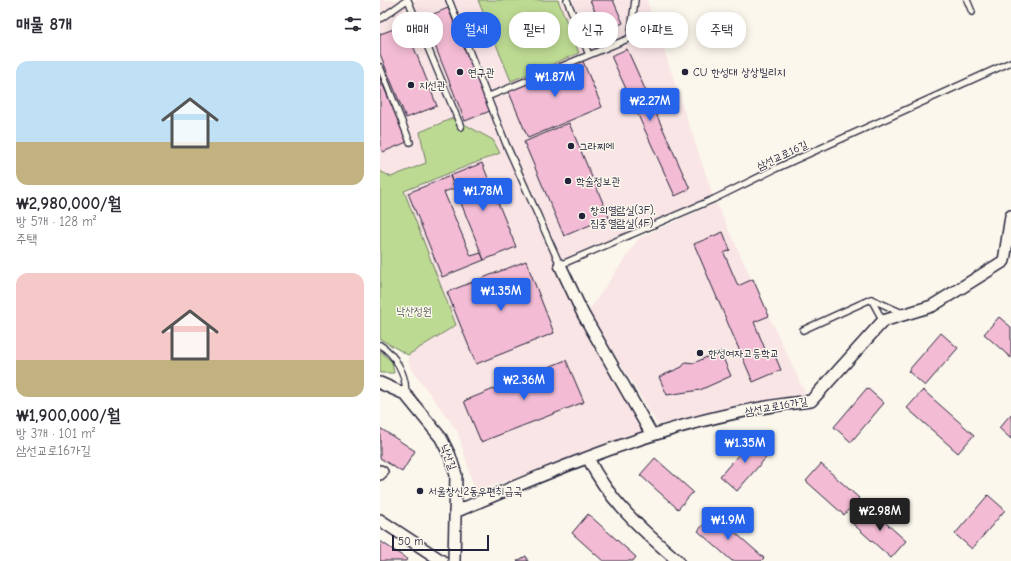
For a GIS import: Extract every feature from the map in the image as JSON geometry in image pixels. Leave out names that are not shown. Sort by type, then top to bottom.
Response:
[{"type":"street","points":[[883,321],[932,306],[1004,261],[1011,216]]},
{"type":"street","points":[[560,265],[583,314],[652,435]]},
{"type":"street","name":"삼선교로16가길","points":[[455,512],[538,476],[652,435],[716,418],[779,404],[811,401],[883,321]]},
{"type":"street","name":"낙산길","points":[[380,383],[405,394],[441,438],[450,456],[456,475],[454,561]]},
{"type":"street","points":[[588,458],[598,478],[638,526],[678,561]]},
{"type":"street","points":[[380,471],[382,472],[380,474]]},
{"type":"street","points":[[380,520],[442,561]]},
{"type":"lane","points":[[380,19],[408,0],[460,128]]},
{"type":"lane","points":[[449,0],[506,144],[560,265]]},
{"type":"lane","points":[[567,0],[589,55]]},
{"type":"lane","points":[[488,97],[630,38],[635,0]]},
{"type":"lane","points":[[967,0],[972,12]]},
{"type":"lane","name":"삼선교로16길","points":[[560,265],[714,199],[775,169],[1011,62]]},
{"type":"lane","points":[[380,67],[410,142]]},
{"type":"lane","points":[[871,299],[883,321]]},
{"type":"lane","points":[[803,330],[871,299],[900,312],[932,306]]},
{"type":"lane","points":[[380,345],[397,363],[406,386],[405,394]]},
{"type":"shaded area","points":[[380,0],[647,0],[651,12],[626,12],[626,48],[663,48],[714,199],[569,264],[569,283],[652,435],[475,491],[458,432],[410,367],[407,351],[380,336]]},
{"type":"shaded area","name":"한성여자고등학교","points":[[716,203],[806,395],[658,425],[588,312],[639,238]]},
{"type":"green space","points":[[478,0],[558,0],[568,25],[568,48],[577,48],[579,53],[511,81],[498,48],[501,48],[501,12],[483,12]]},
{"type":"green space","name":"낙산정원","points":[[453,118],[493,140],[500,153],[404,191],[456,325],[408,355],[380,339],[380,171],[391,177],[426,163],[420,132]]},
{"type":"green space","points":[[380,351],[392,362],[394,373],[380,373]]},
{"type":"building","points":[[590,0],[613,0],[623,23],[618,25],[618,12],[595,12]]},
{"type":"building","name":"연구관","points":[[448,8],[451,15],[451,48],[464,48],[490,111],[465,121],[436,48],[443,48],[443,12],[438,12]]},
{"type":"building","name":"지선관","points":[[392,30],[392,48],[414,48],[437,106],[406,118],[380,54],[380,34]]},
{"type":"building","points":[[627,49],[690,189],[675,196],[611,56]]},
{"type":"building","points":[[582,59],[602,107],[528,138],[508,90]]},
{"type":"building","points":[[380,78],[407,142],[383,152],[380,146]]},
{"type":"building","points":[[569,123],[609,217],[564,236],[524,142]]},
{"type":"building","points":[[482,163],[516,247],[484,260],[450,176]]},
{"type":"building","points":[[450,176],[455,188],[444,192],[471,256],[481,253],[484,260],[442,277],[408,193]]},
{"type":"building","points":[[723,232],[730,250],[724,253],[738,286],[753,279],[769,316],[754,322],[767,354],[773,351],[781,370],[753,382],[694,244]]},
{"type":"building","points":[[526,261],[554,333],[476,364],[447,292]]},
{"type":"building","points":[[999,317],[1011,327],[1011,358],[984,334]]},
{"type":"building","points":[[941,333],[958,348],[925,386],[908,371]]},
{"type":"building","name":"한성여자고등학교","points":[[720,351],[731,376],[700,390],[667,395],[659,377],[682,367],[686,362],[694,363]]},
{"type":"building","points":[[566,360],[584,402],[481,442],[464,401]]},
{"type":"building","points":[[867,388],[884,403],[851,442],[834,427]]},
{"type":"building","points":[[923,390],[974,435],[958,453],[907,408]]},
{"type":"building","points":[[1011,414],[1011,439],[999,428]]},
{"type":"building","points":[[380,428],[415,451],[402,472],[380,458]]},
{"type":"building","points":[[753,438],[770,453],[737,491],[720,476]]},
{"type":"building","points":[[655,458],[693,492],[678,509],[640,475]]},
{"type":"building","points":[[821,464],[859,498],[844,515],[806,481]]},
{"type":"building","points":[[988,495],[1005,510],[972,549],[955,534]]},
{"type":"building","points":[[868,507],[906,541],[891,558],[853,524]]},
{"type":"building","points":[[713,513],[764,558],[761,561],[732,561],[698,531]]},
{"type":"building","points":[[588,514],[636,557],[633,561],[603,561],[572,533]]},
{"type":"building","points":[[380,541],[407,559],[406,561],[380,561]]},
{"type":"building","points":[[526,556],[528,561],[517,561]]},
{"type":"place","name":"연구관","points":[[460,72]]},
{"type":"place","name":"CU 한성대 상상빌리지","points":[[685,72]]},
{"type":"place","name":"지선관","points":[[411,85]]},
{"type":"place","name":"그라찌에","points":[[571,146]]},
{"type":"place","name":"학술정보관","points":[[568,181]]},
{"type":"place","name":"창의열람실(3F), 집중열람실(4F)","points":[[582,216]]},
{"type":"place","name":"한성여자고등학교","points":[[700,353]]},
{"type":"place","name":"서울창신2동우편취급국","points":[[420,491]]}]
